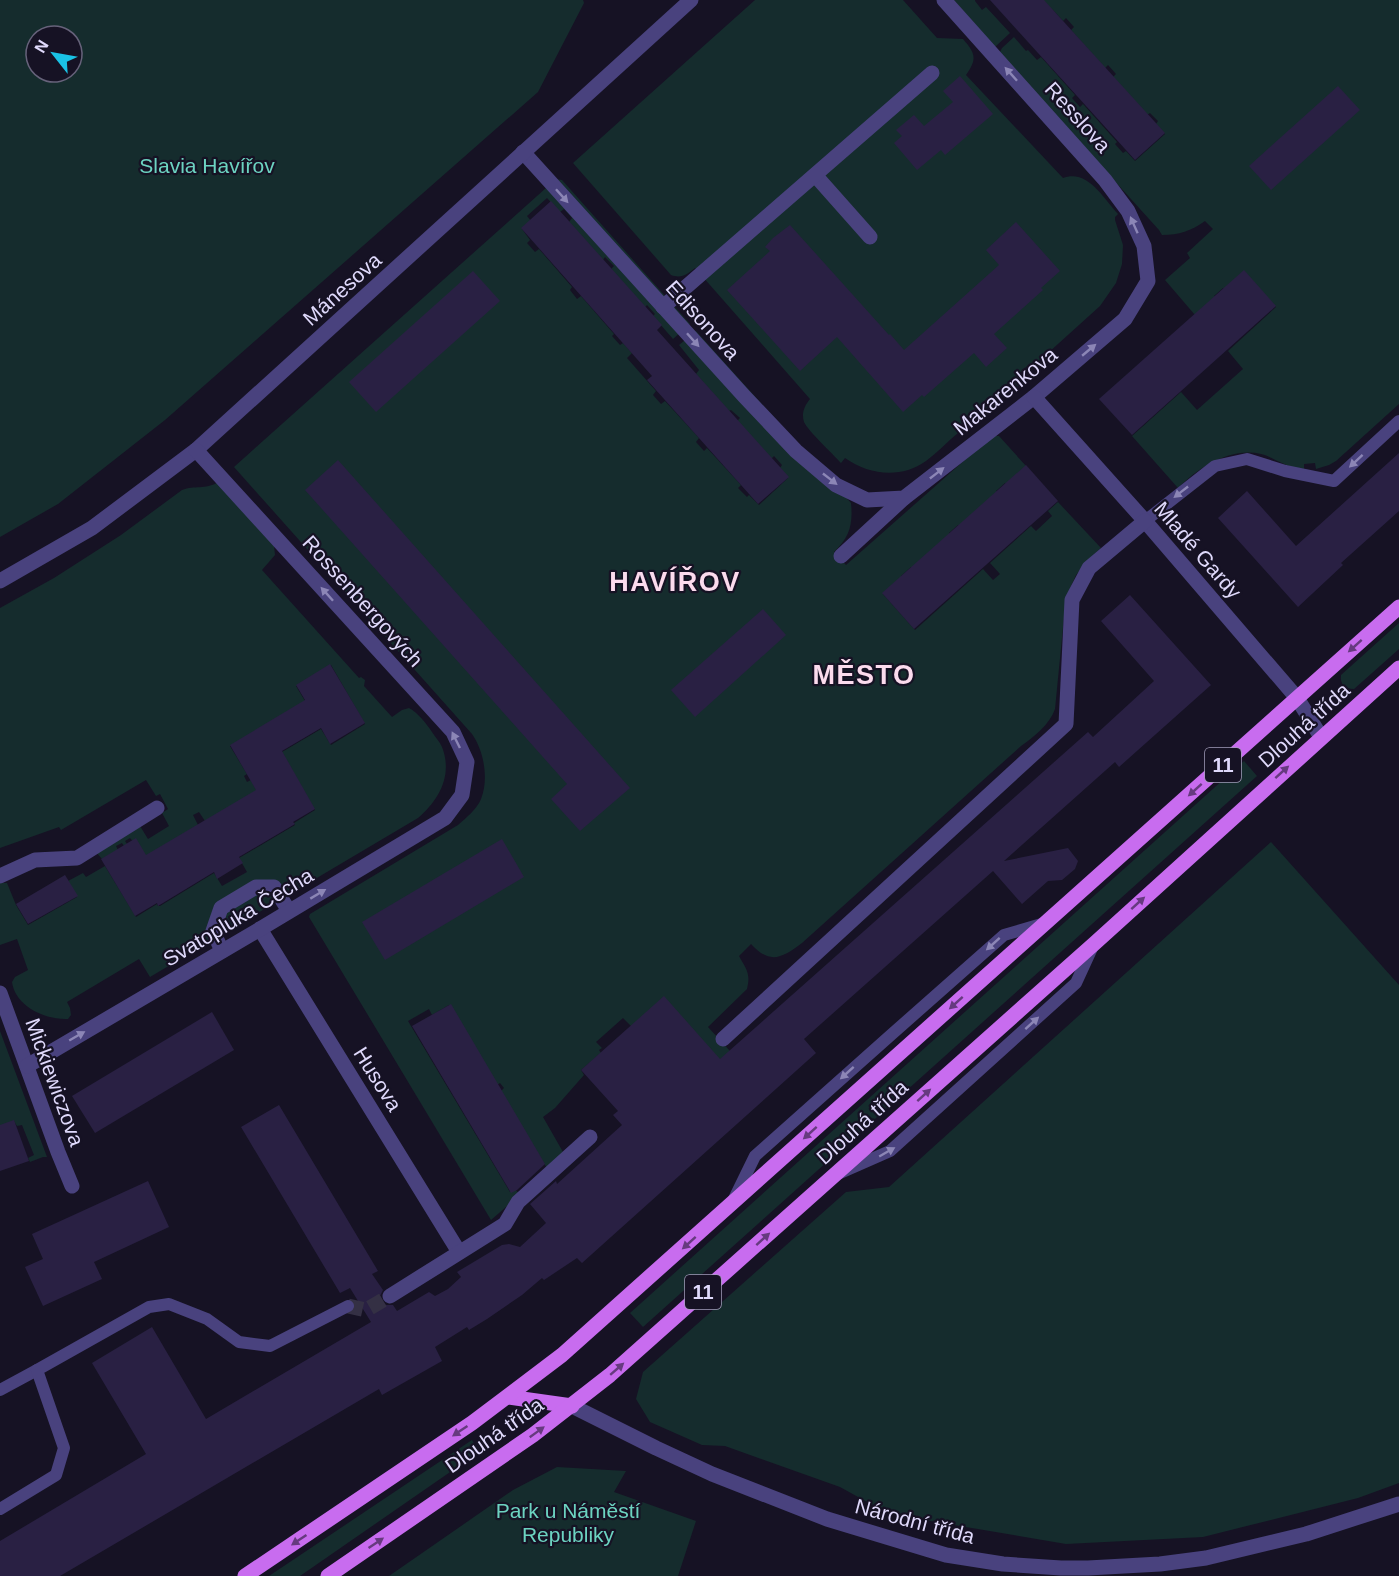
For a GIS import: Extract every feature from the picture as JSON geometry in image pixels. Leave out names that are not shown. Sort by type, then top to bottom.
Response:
[{"type":"main road","name":"Dlouhá třída","points":[[508,1397],[562,1355],[1399,606]]},
{"type":"main road","name":"Dlouhá třída","points":[[328,1576],[533,1435],[619,1367],[1095,943],[1399,668]]},
{"type":"main road","name":"Národní třída","points":[[508,1397],[572,1406]]},
{"type":"main road","name":"11","points":[[246,1576],[508,1397]]},
{"type":"street","name":"Mánesova","points":[[0,581],[92,528],[196,450],[691,0]]},
{"type":"street","name":"Resslova","points":[[944,0],[1064,133],[1128,211],[1144,246],[1148,280]]},
{"type":"street","points":[[663,307],[932,73]]},
{"type":"street","name":"Edisonova","points":[[523,152],[796,451],[836,485],[867,500],[904,498]]},
{"type":"street","points":[[815,175],[870,237]]},
{"type":"street","name":"Makarenkova","points":[[841,556],[904,498],[1034,397],[1125,319],[1148,280]]},
{"type":"street","name":"Mladé Gardy","points":[[1034,397],[1145,521],[1297,698],[1321,737]]},
{"type":"street","name":"Rossenbergových","points":[[196,450],[453,732],[467,762],[462,795]]},
{"type":"street","points":[[723,1039],[1066,724],[1072,600],[1089,568],[1145,521]]},
{"type":"street","name":"Svatopluka Čecha","points":[[27,1066],[445,818],[462,795]]},
{"type":"street","points":[[0,876],[35,860],[77,858],[157,808]]},
{"type":"street","points":[[222,951],[213,931],[221,908],[256,887],[274,887],[290,911]]},
{"type":"street","name":"Husova","points":[[260,929],[459,1252]]},
{"type":"street","name":"Mickiewiczova","points":[[0,993],[72,1186]]},
{"type":"street","points":[[390,1296],[505,1224],[518,1202],[590,1137]]},
{"type":"street","name":"Národní třída","points":[[572,1406],[712,1474],[827,1519],[946,1555],[1060,1572],[1206,1558],[1306,1534],[1399,1504]]},
{"type":"lane","points":[[1145,521],[1215,466],[1247,459],[1286,471],[1334,481],[1399,422]]},
{"type":"lane","points":[[0,1390],[149,1307],[169,1304],[207,1319],[239,1342],[270,1346],[348,1305]]},
{"type":"lane","points":[[0,1509],[56,1475],[64,1448],[37,1370]]},
{"type":"green space","name":"Slavia Havířov","points":[[0,0],[583,0],[584,3],[538,92],[165,420],[58,504],[0,537]]},
{"type":"green space","points":[[755,0],[903,0],[937,38],[963,39],[974,57],[966,75],[1063,178],[1072,176],[1087,181],[1101,193],[1118,214],[1115,220],[1123,245],[1122,264],[1116,283],[1100,306],[1027,372],[1026,380],[1011,392],[1006,391],[926,461],[906,471],[885,473],[875,471],[854,464],[845,458],[841,463],[815,437],[804,422],[804,409],[810,399],[695,268],[681,276],[671,275],[573,163]]},
{"type":"green space","points":[[954,0],[975,0],[982,10],[986,7],[1010,33],[994,46]]},
{"type":"green space","points":[[1040,0],[1399,0],[1399,404],[1336,461],[1316,469],[1315,463],[1304,464],[1304,469],[1287,465],[1261,454],[1226,456],[1195,473],[1178,488],[1132,436],[1181,392],[1197,410],[1243,369],[1228,351],[1276,307],[1244,272],[1223,288],[1195,315],[1165,280],[1190,258],[1187,253],[1213,229],[1205,221],[1185,232],[1162,235],[1000,52],[1014,37],[1037,60],[1041,57],[1075,95],[1072,98],[1080,107],[1083,104],[1117,142],[1115,144],[1123,153],[1126,151],[1135,161],[1165,134],[1156,124],[1158,121],[1150,113],[1147,115],[1113,77],[1116,74],[1108,65],[1105,68],[1071,30],[1074,27],[1066,18],[1063,21]]},
{"type":"green space","points":[[556,179],[562,180],[690,324],[673,339],[653,316],[655,314],[647,305],[645,307],[611,269],[614,266],[605,257],[603,260],[569,222],[572,218],[564,209],[560,212],[547,198],[527,216],[531,221],[522,229],[530,240],[527,243],[535,252],[539,249],[572,287],[570,290],[577,299],[581,296],[614,334],[612,336],[620,345],[623,343],[632,353],[627,358],[656,391],[653,395],[661,404],[665,401],[699,438],[696,442],[704,451],[707,448],[741,485],[738,488],[759,505],[788,478],[780,468],[782,465],[774,456],[771,459],[737,421],[740,418],[731,410],[729,411],[696,374],[699,370],[679,345],[696,331],[851,503],[849,530],[844,541],[834,552],[846,565],[992,436],[999,436],[1026,466],[883,594],[915,630],[983,569],[993,580],[1000,574],[990,563],[1031,526],[1036,531],[1052,516],[1048,511],[1058,502],[1101,548],[1076,575],[1066,597],[1055,709],[1049,720],[802,943],[776,957],[764,955],[751,944],[739,956],[748,975],[747,989],[708,1027],[730,1051],[721,1060],[631,1026],[623,1018],[596,1042],[602,1048],[599,1050],[601,1053],[581,1070],[584,1075],[555,1108],[543,1117],[563,1152],[548,1170],[501,1091],[504,1088],[500,1083],[497,1085],[449,1005],[432,1015],[429,1009],[408,1021],[510,1192],[515,1189],[520,1195],[491,1220],[309,917],[310,914],[458,825],[471,813],[481,799],[485,783],[480,749],[472,734],[234,467]]},
{"type":"green space","points":[[219,482],[274,546],[275,555],[262,570],[359,678],[365,680],[364,686],[392,717],[409,708],[419,715],[441,745],[445,757],[445,777],[438,795],[418,818],[150,977],[139,959],[67,1002],[71,1015],[68,1019],[50,1017],[25,1005],[14,991],[12,982],[15,977],[28,970],[17,939],[0,945],[0,883],[7,883],[28,925],[77,897],[68,881],[83,873],[86,877],[105,866],[136,917],[157,904],[160,906],[214,873],[222,886],[247,872],[239,858],[295,825],[294,823],[315,810],[282,752],[321,729],[331,745],[365,724],[331,665],[296,686],[305,701],[230,746],[247,774],[244,776],[247,782],[251,780],[257,791],[205,821],[199,812],[193,815],[198,825],[146,856],[130,838],[125,841],[127,844],[124,846],[122,843],[116,846],[118,850],[102,859],[96,852],[140,826],[148,839],[169,826],[162,813],[168,809],[160,794],[156,796],[146,780],[61,830],[59,827],[0,848],[0,608],[54,578],[121,535],[182,490]]},
{"type":"green space","points":[[1399,623],[1399,649],[1354,689],[1343,685],[1341,675]]},
{"type":"green space","points":[[1244,761],[1257,776],[643,1327],[630,1313]]},
{"type":"green space","points":[[1271,842],[1399,985],[1399,1483],[1358,1498],[1203,1537],[1066,1544],[889,1514],[840,1487],[725,1446],[702,1445],[650,1422],[636,1399],[643,1372],[846,1192],[889,1187]]},
{"type":"green space","points":[[0,1031],[47,1157],[30,1162],[28,1158],[34,1155],[22,1125],[17,1126],[14,1121],[0,1126]]},
{"type":"green space","points":[[472,1440],[479,1452],[300,1576],[269,1576]]},
{"type":"green space","name":"Park u Náměstí Republiky","points":[[557,1467],[626,1471],[614,1492],[696,1521],[678,1576],[389,1576],[513,1490]]},
{"type":"building","points":[[990,0],[1044,0],[1165,133],[1135,160]]},
{"type":"building","points":[[960,76],[993,114],[945,155],[941,150],[917,170],[894,143],[902,136],[896,130],[914,115],[924,126],[953,102],[943,91]]},
{"type":"building","points":[[1338,86],[1360,110],[1271,190],[1249,166]]},
{"type":"building","points":[[551,201],[662,325],[657,330],[789,477],[758,504],[647,380],[652,376],[521,228]]},
{"type":"building","points":[[1016,222],[1060,271],[1041,288],[1043,290],[994,334],[1007,348],[986,367],[974,353],[924,397],[922,395],[903,412],[837,337],[800,371],[727,290],[770,251],[765,247],[790,225],[904,350],[999,265],[986,250]]},
{"type":"building","points":[[1244,270],[1276,306],[1132,435],[1099,399]]},
{"type":"building","points":[[473,271],[500,301],[376,412],[349,382]]},
{"type":"building","points":[[1399,453],[1399,511],[1341,563],[1343,565],[1298,607],[1218,518],[1247,491],[1296,546]]},
{"type":"building","points":[[338,460],[630,788],[580,831],[551,799],[567,784],[305,490]]},
{"type":"building","points":[[1026,465],[1058,501],[914,629],[882,593]]},
{"type":"building","points":[[1130,595],[1211,685],[1119,767],[1115,762],[1004,861],[1068,848],[1078,861],[1075,869],[1062,880],[1048,881],[1022,904],[993,871],[804,1039],[816,1053],[582,1263],[577,1258],[544,1280],[542,1278],[487,1319],[469,1330],[467,1327],[435,1347],[442,1361],[382,1395],[379,1389],[60,1576],[0,1576],[0,1541],[146,1454],[92,1363],[152,1327],[206,1419],[371,1322],[350,1288],[340,1293],[241,1127],[279,1105],[378,1271],[372,1274],[383,1290],[380,1296],[381,1301],[386,1305],[393,1305],[397,1311],[429,1292],[435,1296],[448,1289],[461,1277],[457,1272],[502,1245],[520,1247],[546,1223],[530,1204],[556,1181],[557,1184],[622,1125],[613,1115],[618,1111],[581,1070],[664,996],[720,1059],[1088,732],[1093,737],[1154,681],[1101,621]]},
{"type":"building","points":[[763,609],[786,635],[695,717],[671,690]]},
{"type":"building","points":[[330,664],[365,723],[330,744],[321,728],[282,751],[315,809],[293,822],[295,824],[239,857],[243,863],[217,879],[214,872],[158,906],[157,903],[135,916],[101,859],[136,838],[146,855],[256,790],[230,745],[305,700],[296,685]]},
{"type":"building","points":[[502,839],[524,877],[385,960],[362,922]]},
{"type":"building","points":[[65,875],[78,896],[28,924],[16,904]]},
{"type":"building","points":[[451,1004],[545,1164],[511,1193],[412,1026]]},
{"type":"building","points":[[212,1012],[234,1050],[95,1133],[72,1096]]},
{"type":"building","points":[[14,1120],[29,1161],[0,1171],[0,1125]]},
{"type":"building","points":[[148,1181],[169,1227],[94,1262],[102,1279],[43,1306],[25,1267],[43,1259],[32,1234]]},
{"type":"tunnel","points":[[348,1306],[366,1310],[390,1296]]},
{"type":"district","name":"HAVÍŘOV","points":[[675,582]]},
{"type":"district","name":"MĚSTO","points":[[864,675]]}]
